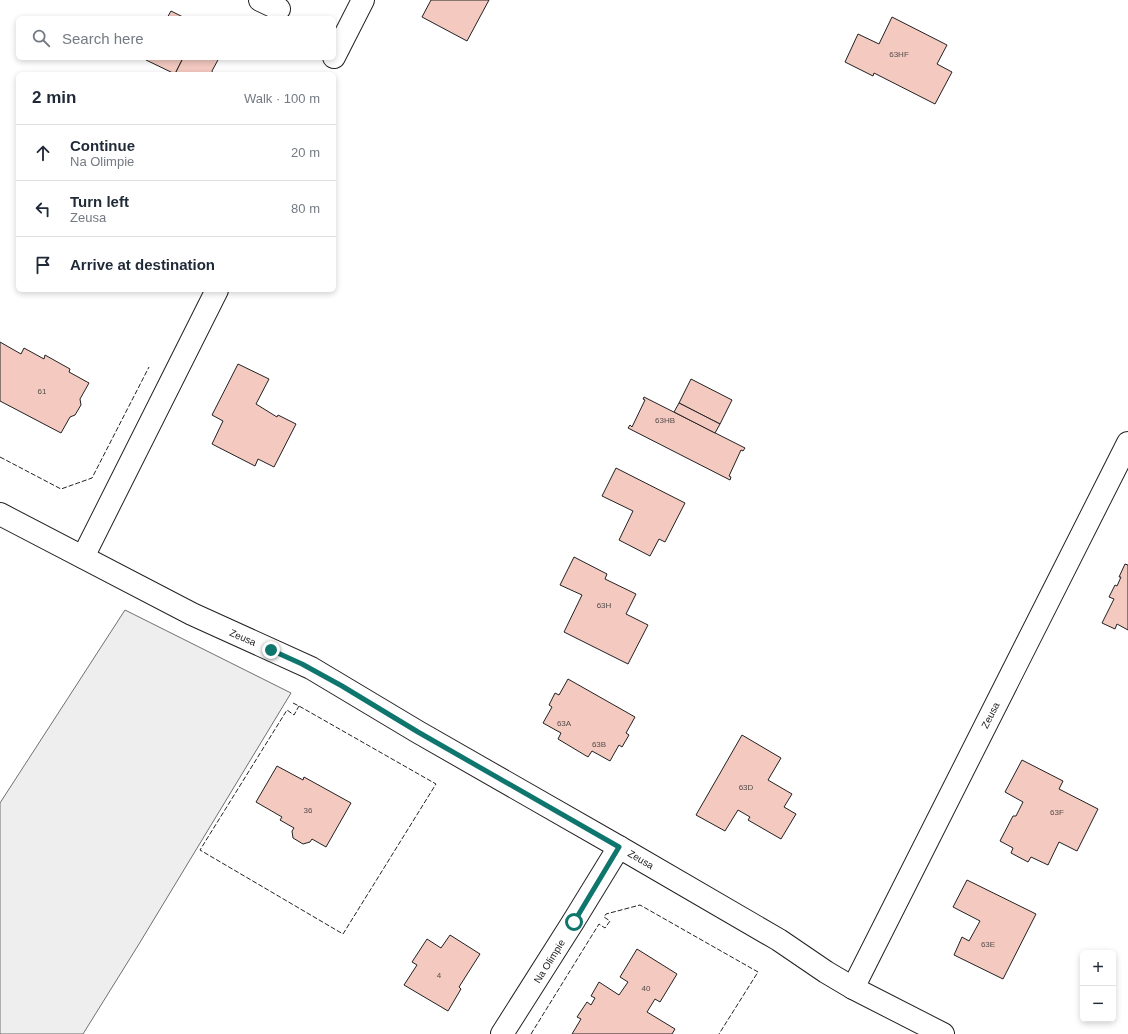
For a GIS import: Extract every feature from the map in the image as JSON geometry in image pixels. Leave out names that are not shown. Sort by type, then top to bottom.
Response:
[{"type":"street","points":[[336,54],[363,0]]},
{"type":"street","points":[[327,72],[333,60]]},
{"type":"street","points":[[83,557],[216,292]]},
{"type":"street","name":"Zeusa","points":[[853,988],[1128,443]]},
{"type":"street","name":"Zeusa","points":[[0,514],[198,617],[311,668],[425,736],[779,940],[853,988],[943,1034]]},
{"type":"street","name":"Na Olimpie","points":[[502,1034],[574,922],[619,847]]},
{"type":"shaded area","points":[[125,610],[291,693],[83,1034],[0,1034],[0,803]]},
{"type":"building","points":[[431,0],[489,0],[467,41],[422,17]]},
{"type":"building","points":[[171,11],[181,16],[168,16]]},
{"type":"building","points":[[892,17],[947,45],[937,64],[952,72],[935,104],[874,73],[873,76],[845,62],[858,34],[879,44]]},
{"type":"building","points":[[146,60],[182,60],[176,72],[171,72]]},
{"type":"building","points":[[182,60],[218,60],[212,72],[176,72]]},
{"type":"building","points":[[0,342],[21,354],[24,348],[44,359],[45,355],[70,369],[69,372],[89,383],[80,399],[81,405],[75,415],[70,417],[61,433],[0,401]]},
{"type":"building","points":[[238,364],[269,379],[256,404],[277,417],[278,415],[296,424],[274,467],[258,459],[255,466],[212,444],[223,421],[212,415]]},
{"type":"building","points":[[691,379],[732,400],[720,424],[679,403]]},
{"type":"building","points":[[644,397],[745,448],[743,451],[741,450],[729,476],[731,477],[730,480],[628,428],[630,425],[632,427],[645,400],[643,399]]},
{"type":"building","points":[[679,403],[720,424],[715,433],[674,412]]},
{"type":"building","points":[[616,468],[685,503],[665,542],[659,539],[650,556],[619,540],[633,511],[602,496]]},
{"type":"building","points":[[574,557],[607,574],[605,579],[636,594],[626,614],[648,625],[628,664],[564,632],[582,595],[560,585]]},
{"type":"building","points":[[1125,564],[1128,565],[1128,630],[1117,624],[1115,629],[1102,623],[1114,599],[1109,597],[1115,585],[1117,586]]},
{"type":"building","points":[[568,679],[635,717],[626,733],[629,735],[622,747],[619,745],[610,761],[592,751],[588,757],[558,739],[561,733],[543,723],[552,707],[549,705],[555,693],[559,695]]},
{"type":"building","points":[[742,735],[781,758],[768,780],[792,794],[784,807],[796,814],[781,839],[748,820],[750,817],[738,810],[725,831],[696,815]]},
{"type":"building","points":[[1022,760],[1063,781],[1059,789],[1098,809],[1077,851],[1059,842],[1048,865],[1031,857],[1028,862],[1011,853],[1013,848],[1000,841],[1013,816],[1016,816],[1023,802],[1005,792]]},
{"type":"building","points":[[277,766],[303,780],[304,777],[351,803],[326,847],[312,839],[310,842],[303,844],[293,838],[292,831],[294,828],[280,820],[282,817],[256,802]]},
{"type":"building","points":[[967,880],[1036,914],[1003,979],[954,955],[962,937],[969,941],[980,921],[953,907]]},
{"type":"building","points":[[450,935],[480,954],[459,987],[461,989],[448,1011],[404,985],[417,965],[412,962],[427,939],[441,948]]},
{"type":"building","points":[[637,949],[677,974],[660,1002],[655,999],[647,1012],[675,1029],[672,1034],[572,1034],[581,1019],[577,1017],[587,1002],[591,1005],[595,998],[591,996],[599,982],[619,995],[628,982],[620,977]]},
{"type":"fence","points":[[0,457],[61,489],[92,478],[149,367]]},
{"type":"fence","points":[[293,703],[299,706],[436,784],[343,934],[200,850],[287,710],[294,715],[299,706]]},
{"type":"fence","points":[[531,1034],[599,924],[605,928],[610,921],[604,917],[606,914],[640,905],[758,972],[719,1034]]},
{"type":"route","points":[[271,650],[302,664],[342,686],[418,732],[619,847],[574,922]]}]
